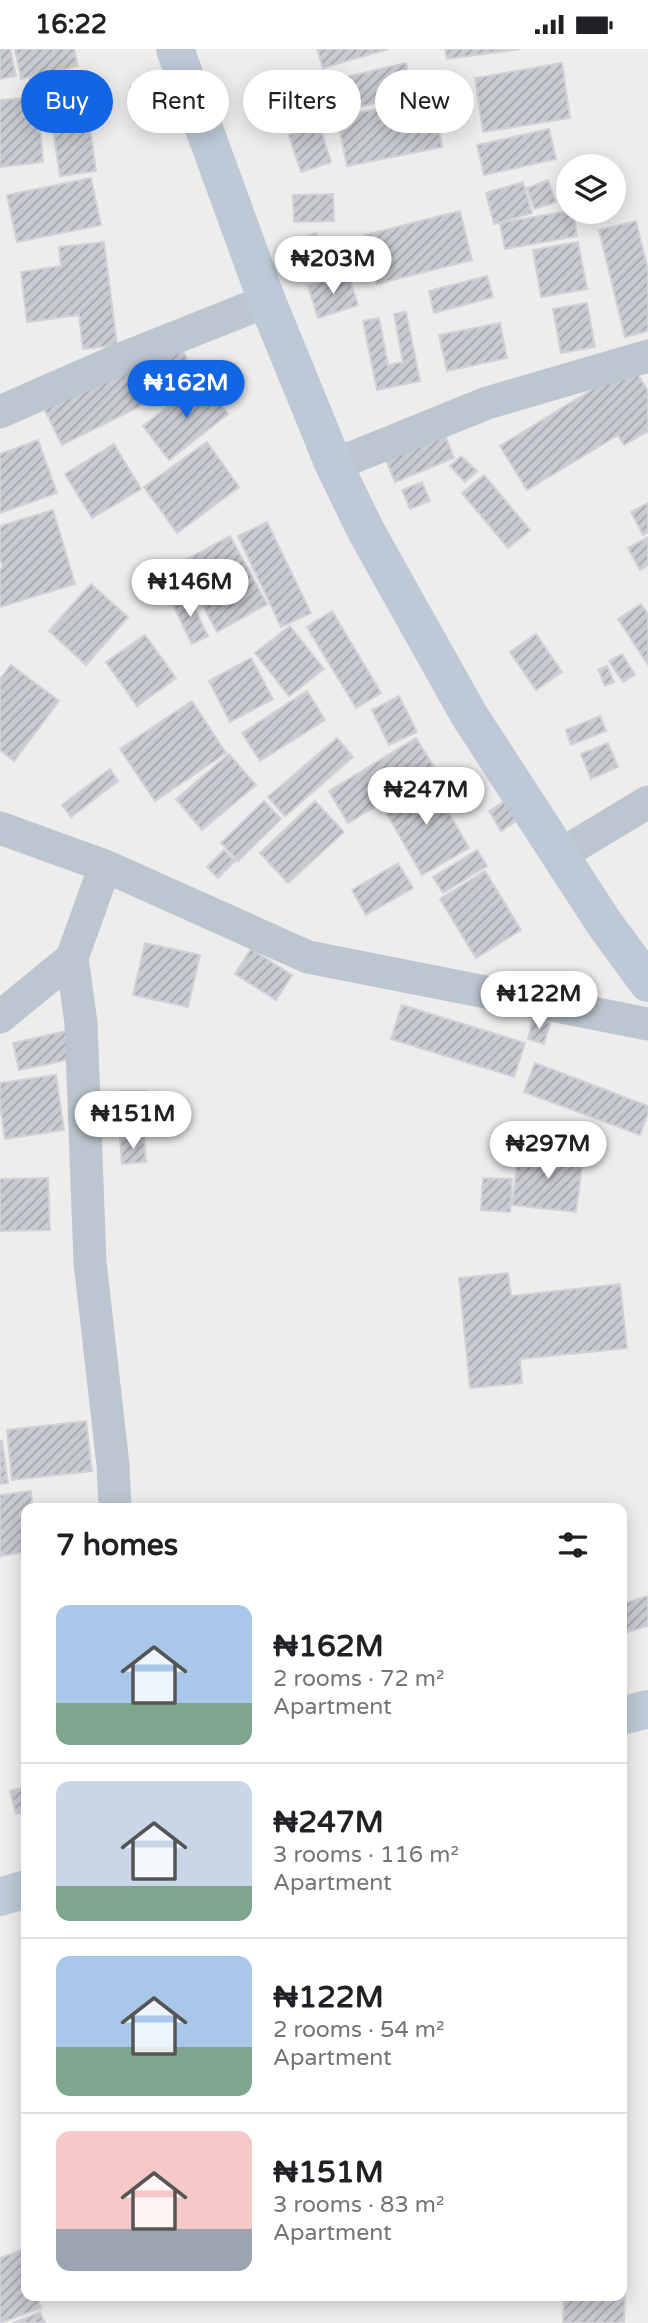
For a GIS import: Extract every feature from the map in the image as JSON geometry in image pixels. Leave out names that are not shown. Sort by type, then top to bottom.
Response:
[{"type":"main road","points":[[175,49],[267,301],[334,465],[366,531],[469,715],[604,923],[648,983]]},
{"type":"main road","points":[[627,1714],[648,1709]]},
{"type":"main road","points":[[0,1897],[21,1891]]},
{"type":"street","points":[[0,412],[116,361],[267,301]]},
{"type":"street","points":[[334,465],[486,403],[648,356]]},
{"type":"street","points":[[560,855],[648,802]]},
{"type":"street","points":[[0,828],[105,866],[308,957],[648,1024]]},
{"type":"street","points":[[105,866],[72,958],[80,1023],[90,1262],[113,1465],[115,1503]]},
{"type":"street","points":[[0,1017],[72,958]]},
{"type":"building","points":[[0,49],[10,49],[16,76],[0,79]]},
{"type":"building","points":[[15,49],[74,49],[78,66],[60,70],[21,70],[21,79]]},
{"type":"building","points":[[317,49],[388,49],[323,68]]},
{"type":"building","points":[[445,49],[520,49],[447,59]]},
{"type":"building","points":[[406,63],[408,70],[376,70]]},
{"type":"building","points":[[562,63],[570,118],[483,132],[475,78]]},
{"type":"building","points":[[375,70],[375,103],[361,106],[361,74]]},
{"type":"building","points":[[21,98],[21,133],[41,133],[43,162],[0,167],[0,100]]},
{"type":"building","points":[[375,109],[375,133],[439,133],[442,147],[347,166],[340,133],[361,133],[361,112]]},
{"type":"building","points":[[549,129],[556,159],[484,175],[477,145]]},
{"type":"building","points":[[54,133],[91,133],[96,171],[60,176]]},
{"type":"building","points":[[322,133],[331,162],[301,172],[289,135]]},
{"type":"building","points":[[91,178],[101,225],[17,242],[7,195]]},
{"type":"building","points":[[548,180],[556,202],[534,209],[527,188]]},
{"type":"building","points":[[523,182],[532,213],[494,224],[486,193]]},
{"type":"building","points":[[333,194],[334,221],[294,222],[293,195]]},
{"type":"building","points":[[460,211],[472,260],[377,284],[365,235]]},
{"type":"building","points":[[556,213],[556,224],[575,224],[577,236],[505,249],[500,223]]},
{"type":"building","points":[[636,221],[648,270],[648,331],[625,337],[599,230]]},
{"type":"building","points":[[316,233],[323,254],[296,263],[289,243]]},
{"type":"building","points":[[104,242],[117,345],[83,349],[79,315],[27,322],[21,272],[61,266],[59,247]]},
{"type":"building","points":[[578,242],[587,289],[541,297],[533,250]]},
{"type":"building","points":[[348,274],[358,305],[318,318],[308,286]]},
{"type":"building","points":[[487,276],[493,297],[434,313],[429,291]]},
{"type":"building","points":[[587,303],[595,347],[561,353],[553,309]]},
{"type":"building","points":[[406,312],[420,381],[377,390],[363,321],[379,318],[388,365],[403,362],[394,314]]},
{"type":"building","points":[[500,323],[507,358],[447,371],[439,335]]},
{"type":"building","points":[[177,339],[197,378],[62,445],[43,407]]},
{"type":"building","points":[[632,365],[648,391],[648,431],[624,445],[618,435],[527,490],[500,446]]},
{"type":"building","points":[[202,380],[228,414],[169,460],[143,426]]},
{"type":"building","points":[[442,428],[454,458],[395,482],[382,451]]},
{"type":"building","points":[[38,440],[57,493],[0,513],[0,454]]},
{"type":"building","points":[[207,442],[239,487],[177,533],[144,487]]},
{"type":"building","points":[[114,444],[141,489],[92,518],[65,474]]},
{"type":"building","points":[[461,456],[477,471],[465,482],[450,466]]},
{"type":"building","points":[[484,475],[530,530],[508,548],[462,493]]},
{"type":"building","points":[[422,482],[430,501],[410,509],[402,490]]},
{"type":"building","points":[[648,503],[648,532],[643,535],[631,512]]},
{"type":"building","points":[[53,510],[75,584],[0,607],[0,569],[3,568],[0,557],[0,526]]},
{"type":"building","points":[[267,522],[311,613],[281,627],[238,536]]},
{"type":"building","points":[[230,536],[267,604],[217,632],[180,563]]},
{"type":"building","points":[[648,537],[648,565],[640,570],[628,548]]},
{"type":"building","points":[[91,584],[128,617],[86,665],[49,631]]},
{"type":"building","points":[[188,595],[208,636],[192,644],[172,603]]},
{"type":"building","points":[[641,604],[648,614],[648,665],[618,619]]},
{"type":"building","points":[[332,611],[381,693],[356,708],[307,627]]},
{"type":"building","points":[[290,626],[324,669],[289,696],[255,653]]},
{"type":"building","points":[[536,634],[562,672],[536,690],[510,652]]},
{"type":"building","points":[[145,635],[176,678],[137,706],[106,662]]},
{"type":"building","points":[[622,654],[635,675],[623,682],[609,661]]},
{"type":"building","points":[[251,658],[273,699],[230,722],[209,681]]},
{"type":"building","points":[[11,665],[59,701],[14,761],[0,750],[0,679]]},
{"type":"building","points":[[607,666],[614,682],[605,686],[598,669]]},
{"type":"building","points":[[307,691],[325,720],[260,761],[242,733]]},
{"type":"building","points":[[399,696],[417,732],[389,745],[372,710]]},
{"type":"building","points":[[192,701],[226,753],[155,801],[120,749]]},
{"type":"building","points":[[600,716],[606,731],[571,745],[566,730]]},
{"type":"building","points":[[337,738],[353,757],[285,816],[268,797]]},
{"type":"building","points":[[416,738],[436,770],[348,823],[329,791]]},
{"type":"building","points":[[608,743],[618,767],[591,779],[581,754]]},
{"type":"building","points":[[229,754],[256,785],[202,830],[176,799]]},
{"type":"building","points":[[110,769],[118,781],[71,817],[62,805]]},
{"type":"building","points":[[430,780],[469,848],[422,875],[383,807]]},
{"type":"building","points":[[510,798],[521,818],[501,831],[489,811]]},
{"type":"building","points":[[264,801],[281,819],[238,861],[221,843]]},
{"type":"building","points":[[315,801],[344,832],[288,883],[260,853]]},
{"type":"building","points":[[224,850],[235,861],[218,878],[207,867]]},
{"type":"building","points":[[477,850],[487,866],[443,893],[433,877]]},
{"type":"building","points":[[398,863],[413,888],[366,915],[352,890]]},
{"type":"building","points":[[485,871],[521,930],[476,958],[440,899]]},
{"type":"building","points":[[145,943],[200,955],[188,1007],[133,995]]},
{"type":"building","points":[[251,949],[292,975],[276,1000],[235,974]]},
{"type":"building","points":[[402,1005],[525,1043],[514,1077],[391,1039]]},
{"type":"building","points":[[533,1018],[550,1023],[544,1044],[528,1039]]},
{"type":"building","points":[[66,1031],[72,1059],[19,1070],[13,1043]]},
{"type":"building","points":[[535,1063],[648,1106],[640,1135],[524,1092]]},
{"type":"building","points":[[56,1075],[64,1130],[5,1139],[0,1083]]},
{"type":"building","points":[[120,1091],[146,1091],[145,1118],[119,1117]]},
{"type":"building","points":[[144,1137],[146,1162],[122,1164],[120,1139]]},
{"type":"building","points":[[519,1151],[583,1158],[576,1212],[512,1205]]},
{"type":"building","points":[[48,1178],[50,1230],[0,1231],[0,1179]]},
{"type":"building","points":[[483,1178],[512,1179],[510,1212],[481,1210]]},
{"type":"building","points":[[508,1273],[511,1296],[620,1284],[627,1348],[520,1359],[522,1383],[470,1388],[459,1278]]},
{"type":"building","points":[[86,1421],[92,1471],[12,1480],[7,1430]]},
{"type":"building","points":[[0,1441],[8,1483],[0,1484]]},
{"type":"building","points":[[31,1491],[32,1503],[21,1503],[21,1553],[0,1556],[0,1495]]},
{"type":"building","points":[[648,1596],[648,1626],[627,1632],[627,1602]]},
{"type":"building","points":[[21,1788],[21,1813],[16,1814],[10,1791]]},
{"type":"building","points":[[21,2250],[21,2301],[39,2301],[41,2308],[0,2323],[0,2258]]},
{"type":"building","points":[[564,2301],[625,2301],[624,2323],[563,2323]]},
{"type":"building","points":[[40,2312],[45,2323],[13,2323]]}]
